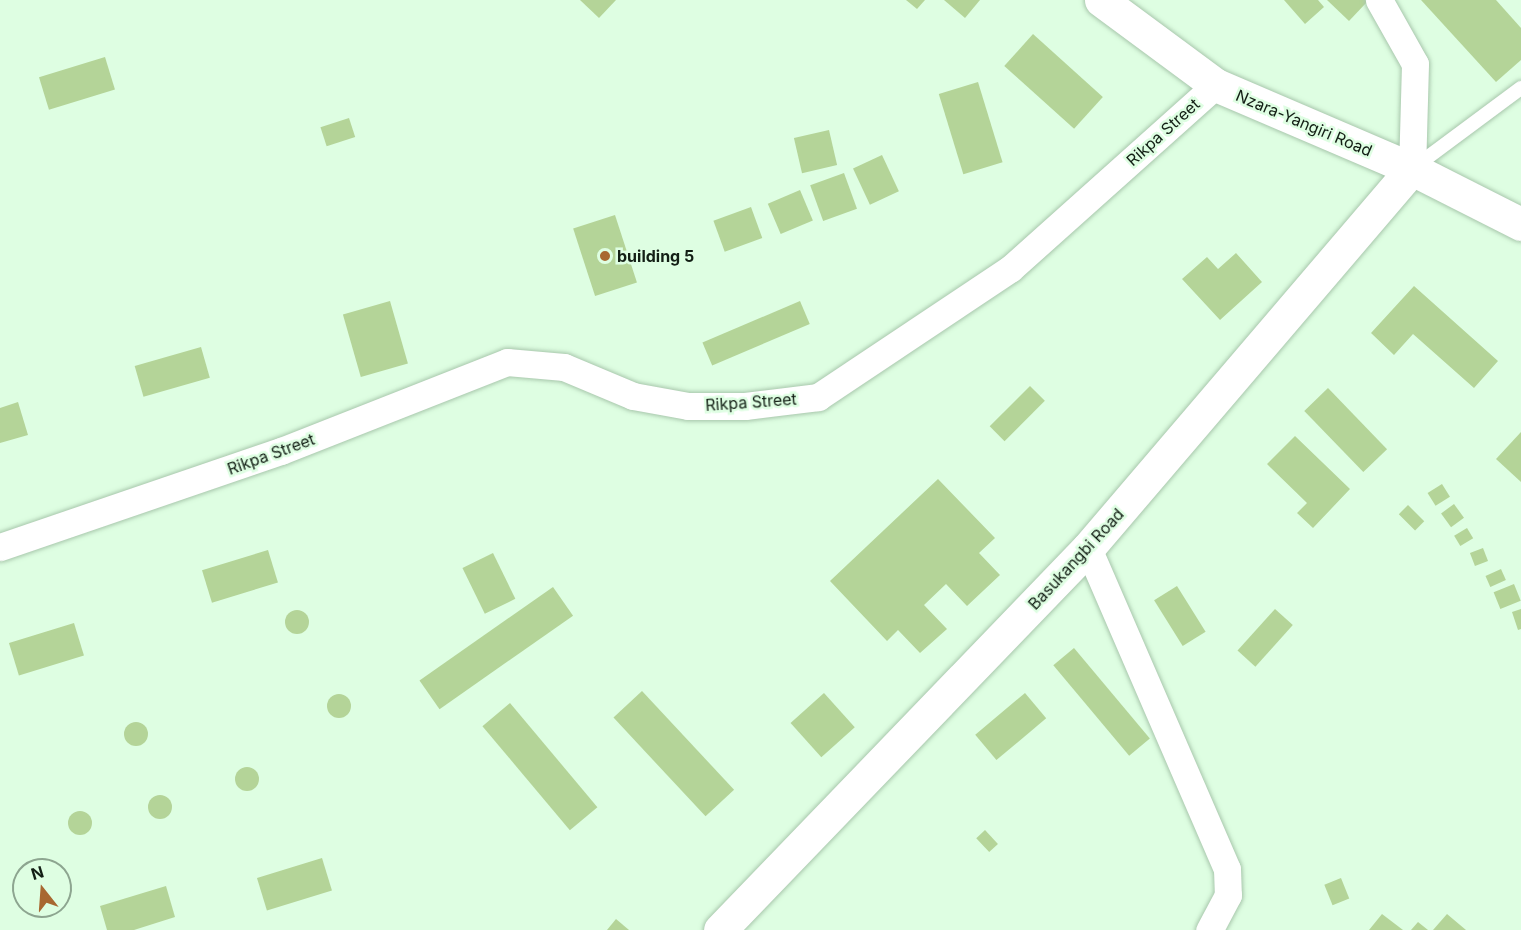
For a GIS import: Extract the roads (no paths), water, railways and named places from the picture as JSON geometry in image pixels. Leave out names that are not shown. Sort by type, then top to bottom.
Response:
[{"type":"street","name":"Nzara-Yangiri Road","points":[[1101,0],[1216,85],[1412,169],[1521,224]]},
{"type":"street","points":[[1379,0],[1415,64],[1412,169]]},
{"type":"street","name":"Rikpa Street","points":[[0,547],[281,452],[507,362],[564,367],[633,396],[688,406],[745,406],[818,397],[1010,269],[1216,85]]},
{"type":"street","name":"Basukangbi Road","points":[[720,930],[1088,548],[1412,169]]},
{"type":"street","points":[[1088,548],[1227,869],[1228,895],[1209,930]]},
{"type":"lane","points":[[1412,169],[1521,88]]},
{"type":"place","name":"building 5","points":[[605,256]]}]
